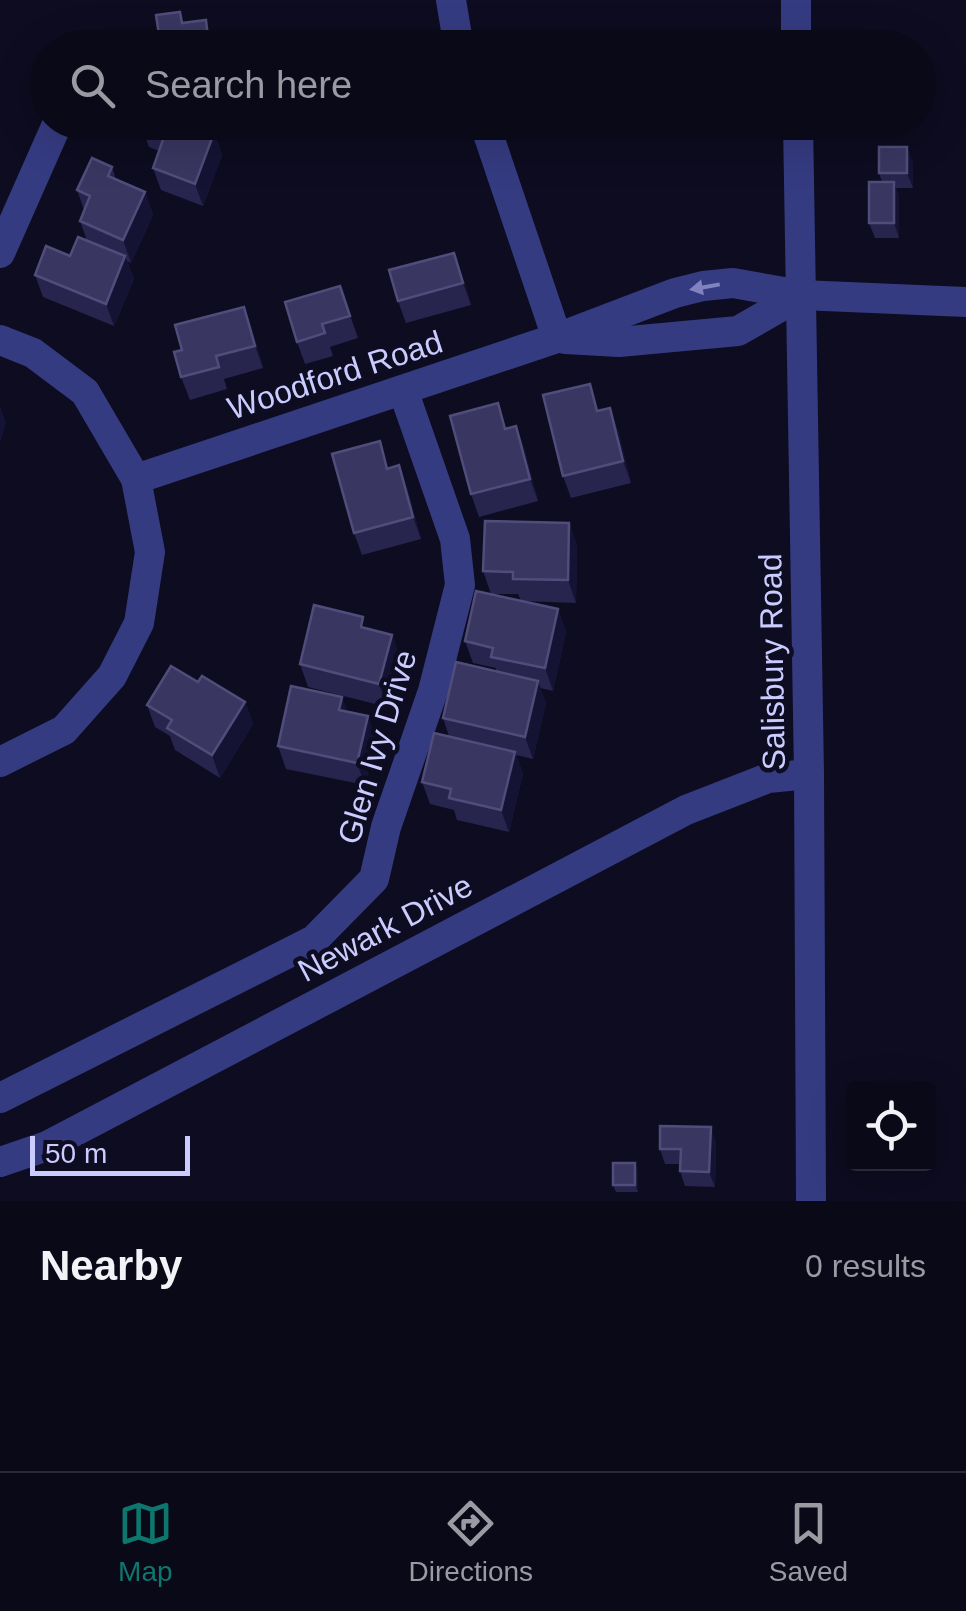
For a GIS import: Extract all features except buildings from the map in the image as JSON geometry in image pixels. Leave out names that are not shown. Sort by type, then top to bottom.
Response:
[{"type":"street","points":[[451,0],[456,30]]},
{"type":"street","points":[[796,0],[796,30]]},
{"type":"street","points":[[0,253],[50,140]]},
{"type":"street","points":[[490,140],[556,338]]},
{"type":"street","name":"Salisbury Road","points":[[798,140],[809,774],[811,1201]]},
{"type":"street","name":"Woodford Road","points":[[136,479],[703,286],[732,282],[800,295],[966,302]]},
{"type":"street","name":"Woodford Road","points":[[556,338],[619,342],[738,330],[800,295]]},
{"type":"street","points":[[0,340],[32,354],[85,392],[136,479],[150,552],[139,623],[112,676],[64,730],[0,762]]},
{"type":"street","name":"Glen Ivy Drive","points":[[0,1098],[314,940],[374,879],[386,826],[432,691],[460,585],[455,539],[403,390]]},
{"type":"street","name":"Newark Drive","points":[[0,1162],[47,1146],[686,810],[768,778],[809,774]]}]
